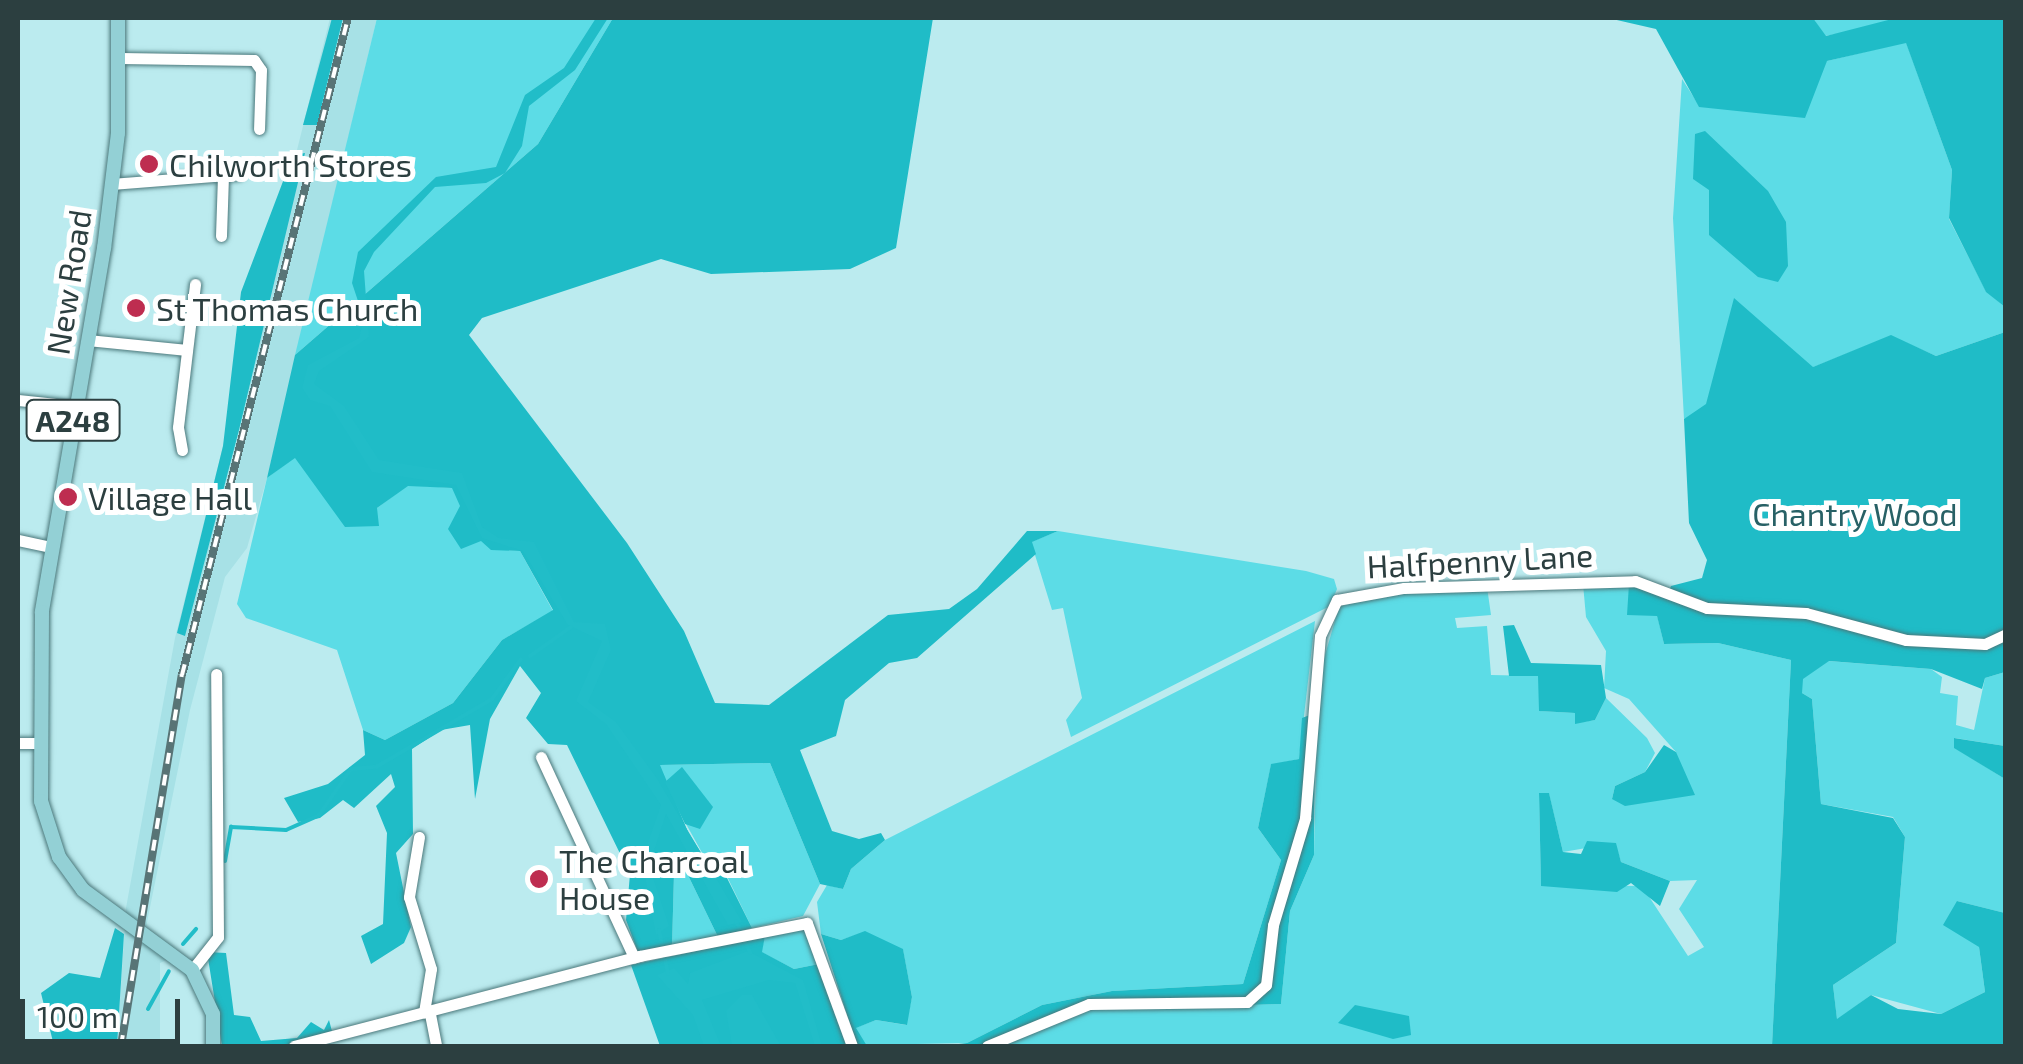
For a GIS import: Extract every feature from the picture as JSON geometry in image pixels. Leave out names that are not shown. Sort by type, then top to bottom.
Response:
[{"type":"main road","name":"New Road","points":[[118,18],[120,58],[112,184],[50,546],[37,742],[44,820],[59,858],[83,890],[192,970]]},
{"type":"main road","name":"A248","points":[[192,970],[213,1014],[213,1046]]},
{"type":"street","points":[[120,58],[235,56],[264,61],[259,129]]},
{"type":"street","points":[[112,184],[239,174]]},
{"type":"street","points":[[221,236],[223,176]]},
{"type":"street","points":[[182,450],[178,427],[195,284]]},
{"type":"street","points":[[88,340],[186,350]]},
{"type":"street","points":[[18,400],[75,406]]},
{"type":"street","points":[[18,540],[50,546]]},
{"type":"street","name":"Halfpenny Lane","points":[[987,1046],[1089,1004],[1247,1002],[1266,985],[1272,925],[1305,818],[1320,636],[1337,600],[1404,588],[1635,581],[1706,608],[1806,613],[1906,640],[1985,644],[2006,634]]},
{"type":"street","points":[[192,970],[218,938],[216,674]]},
{"type":"street","points":[[18,743],[37,742]]},
{"type":"street","points":[[541,758],[634,957]]},
{"type":"street","points":[[419,837],[409,896],[431,969],[427,1013],[436,1046]]},
{"type":"street","points":[[294,1046],[634,957],[807,923],[852,1046]]},
{"type":"shaded area","points":[[330,18],[377,18],[267,478],[247,548],[225,577],[190,710],[145,932],[171,958],[160,963],[160,1046],[117,1046],[126,908],[175,638]]},
{"type":"shaded area","points":[[377,18],[613,18],[538,144],[295,355]]},
{"type":"shaded area","points":[[596,18],[608,18],[575,70],[529,106],[522,146],[505,173],[486,183],[435,187],[374,252],[364,271],[369,337],[319,371],[314,384],[344,406],[379,460],[462,473],[482,527],[499,538],[534,542],[574,622],[605,624],[611,650],[588,702],[616,722],[656,777],[742,922],[728,925],[666,814],[649,866],[669,926],[656,935],[642,860],[661,805],[606,724],[576,701],[602,641],[568,625],[523,551],[482,538],[456,485],[372,472],[330,406],[310,400],[302,388],[308,365],[359,338],[364,319],[352,283],[358,252],[436,177],[496,167],[525,95],[564,68]]},
{"type":"shaded area","points":[[1813,18],[1896,18],[1898,23],[1825,36]]},
{"type":"shaded area","points":[[1906,42],[1952,170],[1949,219],[1986,291],[2005,307],[2005,332],[1936,356],[1891,336],[1684,419],[1673,218],[1682,79],[1700,107],[1827,61]]},
{"type":"shaded area","points":[[295,457],[377,508],[408,485],[453,488],[491,549],[520,551],[553,611],[502,640],[453,703],[385,740],[363,730],[337,650],[246,618],[237,604],[267,478]]},
{"type":"shaded area","points":[[1058,531],[1306,571],[1334,579],[1337,589],[1330,606],[1071,737],[1066,720],[1082,698],[1063,608],[1052,610],[1031,542]]},
{"type":"shaded area","points":[[1583,584],[1629,584],[1657,615],[1664,644],[1718,643],[1791,660],[1772,1046],[1000,1046],[1089,1010],[1281,1004],[1290,911],[1314,855],[1318,679],[1339,607],[1387,593],[1487,587],[1491,615],[1455,618],[1457,628],[1487,626],[1491,675],[1539,676],[1540,711],[1575,713],[1575,723],[1595,720],[1606,698],[1647,738],[1655,753],[1645,772],[1615,786],[1612,799],[1676,752],[1629,699],[1604,688],[1606,651],[1586,617]],"holes":[[[1539,794],[1549,794],[1563,852],[1615,843],[1621,862],[1670,881],[1697,880],[1679,909],[1704,947],[1688,956],[1642,886],[1541,885]]]},
{"type":"shaded area","points":[[1315,621],[1299,759],[1271,765],[1258,828],[1281,860],[1243,984],[1112,991],[1042,1005],[967,1043],[864,1045],[855,1028],[876,1020],[906,1025],[912,997],[903,950],[865,932],[841,940],[821,934],[817,902],[827,885],[843,889],[851,869],[885,840]]},
{"type":"shaded area","points":[[1828,661],[1931,669],[1942,677],[1940,693],[1958,696],[1956,725],[1974,730],[1985,678],[2005,672],[2005,746],[1955,738],[1954,747],[2005,779],[2005,913],[1957,901],[1979,947],[1985,992],[1941,1014],[1871,995],[1837,1020],[1833,985],[1896,943],[1905,837],[1893,817],[1821,804],[1812,699],[1802,693],[1802,679]]},
{"type":"shaded area","points":[[770,763],[820,884],[803,916],[752,928],[722,866],[710,867],[657,772],[659,765]]},
{"type":"shaded area","points":[[682,767],[713,807],[700,829],[685,824],[665,782]]},
{"type":"shaded area","points":[[686,871],[718,937],[672,947],[674,874]]},
{"type":"shaded area","points":[[803,929],[819,964],[794,969],[761,952],[765,936]]},
{"type":"shaded area","points":[[748,951],[803,980],[822,1046],[815,1046],[795,983],[769,980],[702,1000],[721,1046],[704,1046],[693,1015],[657,975],[674,968],[688,984],[690,973]]},
{"type":"shaded area","points":[[742,995],[752,995],[781,1046],[732,1046],[726,1011]]},
{"type":"green space","points":[[332,18],[343,18],[317,125],[303,125]]},
{"type":"green space","points":[[613,18],[933,18],[896,248],[850,269],[711,274],[661,259],[482,318],[469,335],[627,543],[684,631],[715,703],[769,705],[888,615],[949,609],[977,589],[1027,531],[1058,531],[1032,542],[1036,554],[917,658],[889,663],[845,700],[836,736],[800,750],[832,831],[859,839],[881,833],[885,840],[851,869],[843,889],[820,884],[770,763],[660,765],[688,832],[710,867],[721,866],[752,928],[718,937],[686,871],[674,874],[672,947],[638,952],[626,920],[630,874],[567,745],[548,744],[526,718],[541,693],[520,666],[490,719],[475,799],[470,725],[441,730],[412,749],[413,834],[396,853],[411,927],[404,943],[371,964],[361,936],[383,924],[387,833],[376,806],[395,787],[391,774],[354,808],[343,800],[320,818],[298,822],[284,798],[328,784],[365,755],[363,730],[385,740],[453,703],[502,640],[553,610],[520,551],[491,550],[481,541],[461,549],[448,529],[460,506],[452,488],[408,486],[377,508],[379,526],[345,527],[295,458],[267,478],[295,355],[538,144]]},
{"type":"green space","points":[[1608,18],[1813,18],[1826,36],[1896,18],[2005,18],[2005,307],[1986,292],[1949,218],[1952,170],[1906,43],[1827,61],[1805,118],[1699,107],[1656,29]]},
{"type":"green space","points":[[1705,131],[1768,191],[1786,222],[1788,266],[1778,282],[1758,277],[1709,235],[1709,190],[1693,179],[1695,134]]},
{"type":"green space","points":[[305,153],[185,636],[177,633],[223,446],[241,292],[293,155]]},
{"type":"green space","name":"Chantry Wood","points":[[1734,298],[1813,367],[1891,335],[1936,356],[2005,332],[2005,672],[1985,678],[1982,689],[1931,669],[1829,661],[1803,679],[1802,693],[1812,699],[1821,804],[1893,818],[1905,837],[1896,943],[1833,985],[1837,1019],[1871,995],[1898,1009],[1941,1014],[1985,992],[1979,947],[1943,925],[1957,901],[2005,913],[2005,1046],[1772,1046],[1791,660],[1718,643],[1664,644],[1657,616],[1627,615],[1629,584],[1667,597],[1671,586],[1702,578],[1707,560],[1689,523],[1684,419],[1706,404]]},
{"type":"green space","points":[[1514,625],[1531,663],[1601,665],[1606,698],[1595,720],[1575,724],[1575,713],[1539,711],[1538,676],[1509,676],[1503,626]]},
{"type":"green space","points":[[1315,713],[1314,855],[1290,911],[1281,1004],[1089,1010],[999,1046],[942,1046],[967,1043],[1042,1005],[1112,991],[1243,984],[1281,860],[1258,828],[1271,764],[1299,759],[1302,718]]},
{"type":"green space","points":[[1954,738],[2005,746],[2005,779],[1954,748]]},
{"type":"green space","points":[[1664,745],[1676,752],[1695,795],[1625,806],[1612,799],[1615,786],[1645,772]]},
{"type":"green space","points":[[1539,793],[1549,793],[1563,852],[1581,854],[1587,841],[1616,843],[1621,862],[1670,881],[1660,906],[1631,883],[1617,892],[1541,886]]},
{"type":"green space","points":[[115,928],[124,934],[117,1046],[54,1046],[41,993],[69,973],[100,978]]},
{"type":"green space","points":[[865,931],[903,949],[912,997],[907,1025],[876,1020],[856,1028],[867,1046],[857,1046],[821,934],[841,940]]},
{"type":"green space","points":[[765,936],[762,952],[794,969],[819,964],[849,1046],[660,1046],[631,965]]},
{"type":"green space","points":[[207,952],[226,953],[234,1015],[250,1017],[261,1041],[297,1038],[311,1022],[324,1030],[329,1020],[333,1035],[303,1046],[222,1046]]},
{"type":"green space","points":[[1355,1005],[1409,1016],[1411,1035],[1393,1039],[1338,1023]]},
{"type":"waterway","points":[[530,656],[571,627]]},
{"type":"waterway","points":[[225,861],[231,827],[286,830],[319,815],[351,769],[376,767],[492,699],[521,659]]},
{"type":"waterway","points":[[736,921],[750,953]]},
{"type":"waterway","points":[[183,944],[196,929]]},
{"type":"waterway","points":[[659,930],[668,974]]},
{"type":"waterway","points":[[148,1009],[169,971]]},
{"type":"railway","points":[[121,1046],[182,675],[348,18]]},
{"type":"place","name":"Chilworth Stores","points":[[149,164]]},
{"type":"place","name":"St Thomas Church","points":[[136,308]]},
{"type":"place","name":"Village Hall","points":[[68,497]]},
{"type":"place","name":"The Charcoal House","points":[[539,879]]}]
